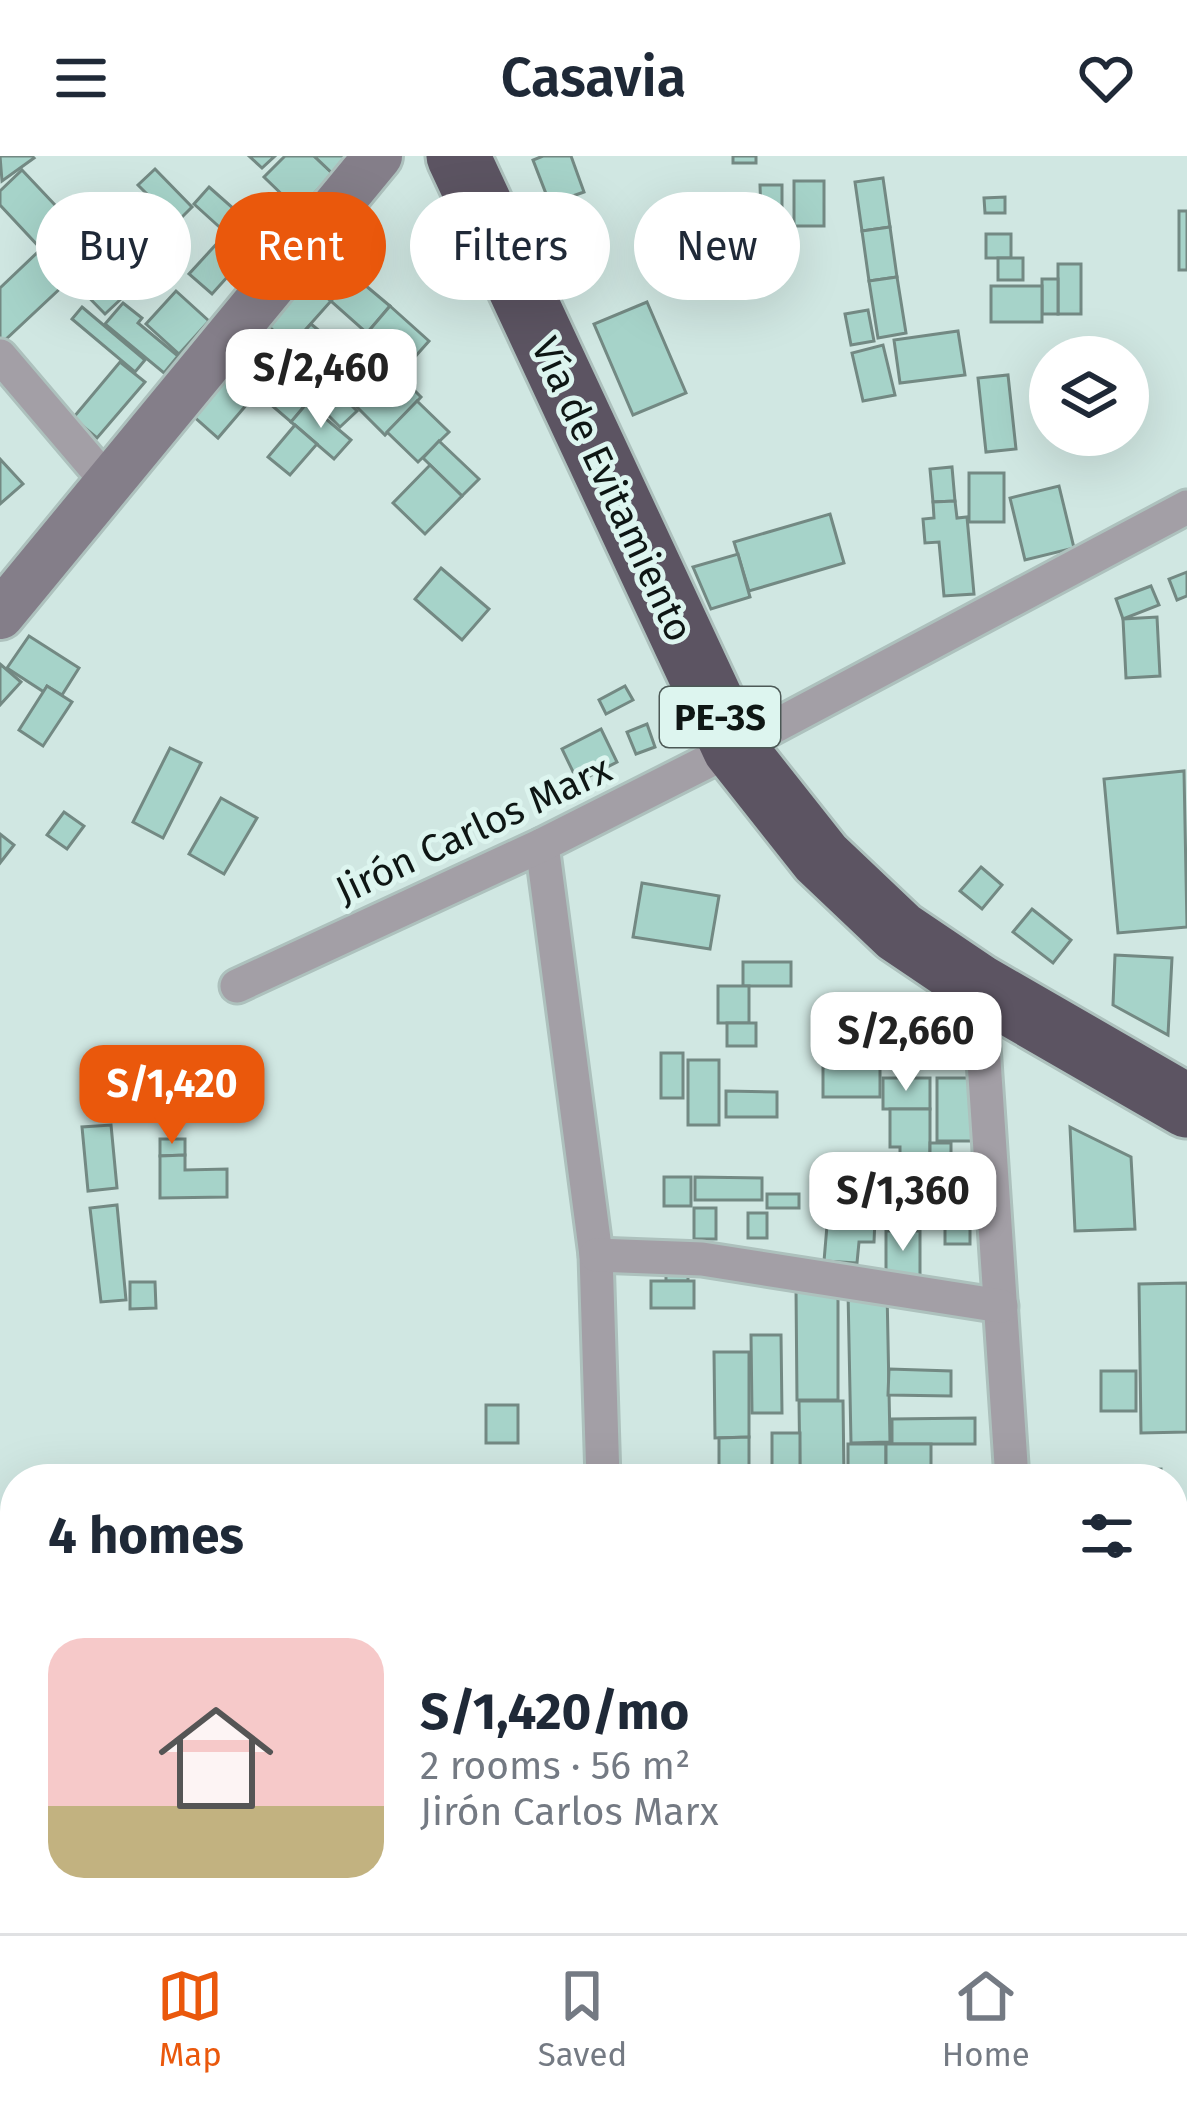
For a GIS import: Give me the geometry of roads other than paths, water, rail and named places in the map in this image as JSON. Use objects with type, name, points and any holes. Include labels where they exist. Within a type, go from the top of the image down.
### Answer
[{"type":"highway","name":"Vía de Evitamiento","points":[[458,156],[734,748],[821,858],[899,932],[979,986],[1187,1106]]},
{"type":"street","points":[[0,615],[378,156]]},
{"type":"street","points":[[0,356],[109,484]]},
{"type":"street","name":"Jirón Carlos Marx","points":[[238,986],[542,845],[1187,507]]},
{"type":"street","points":[[542,845],[596,1255],[603,1464]]},
{"type":"street","points":[[979,986],[1011,1464]]},
{"type":"street","points":[[596,1255],[702,1259],[1000,1306]]}]
